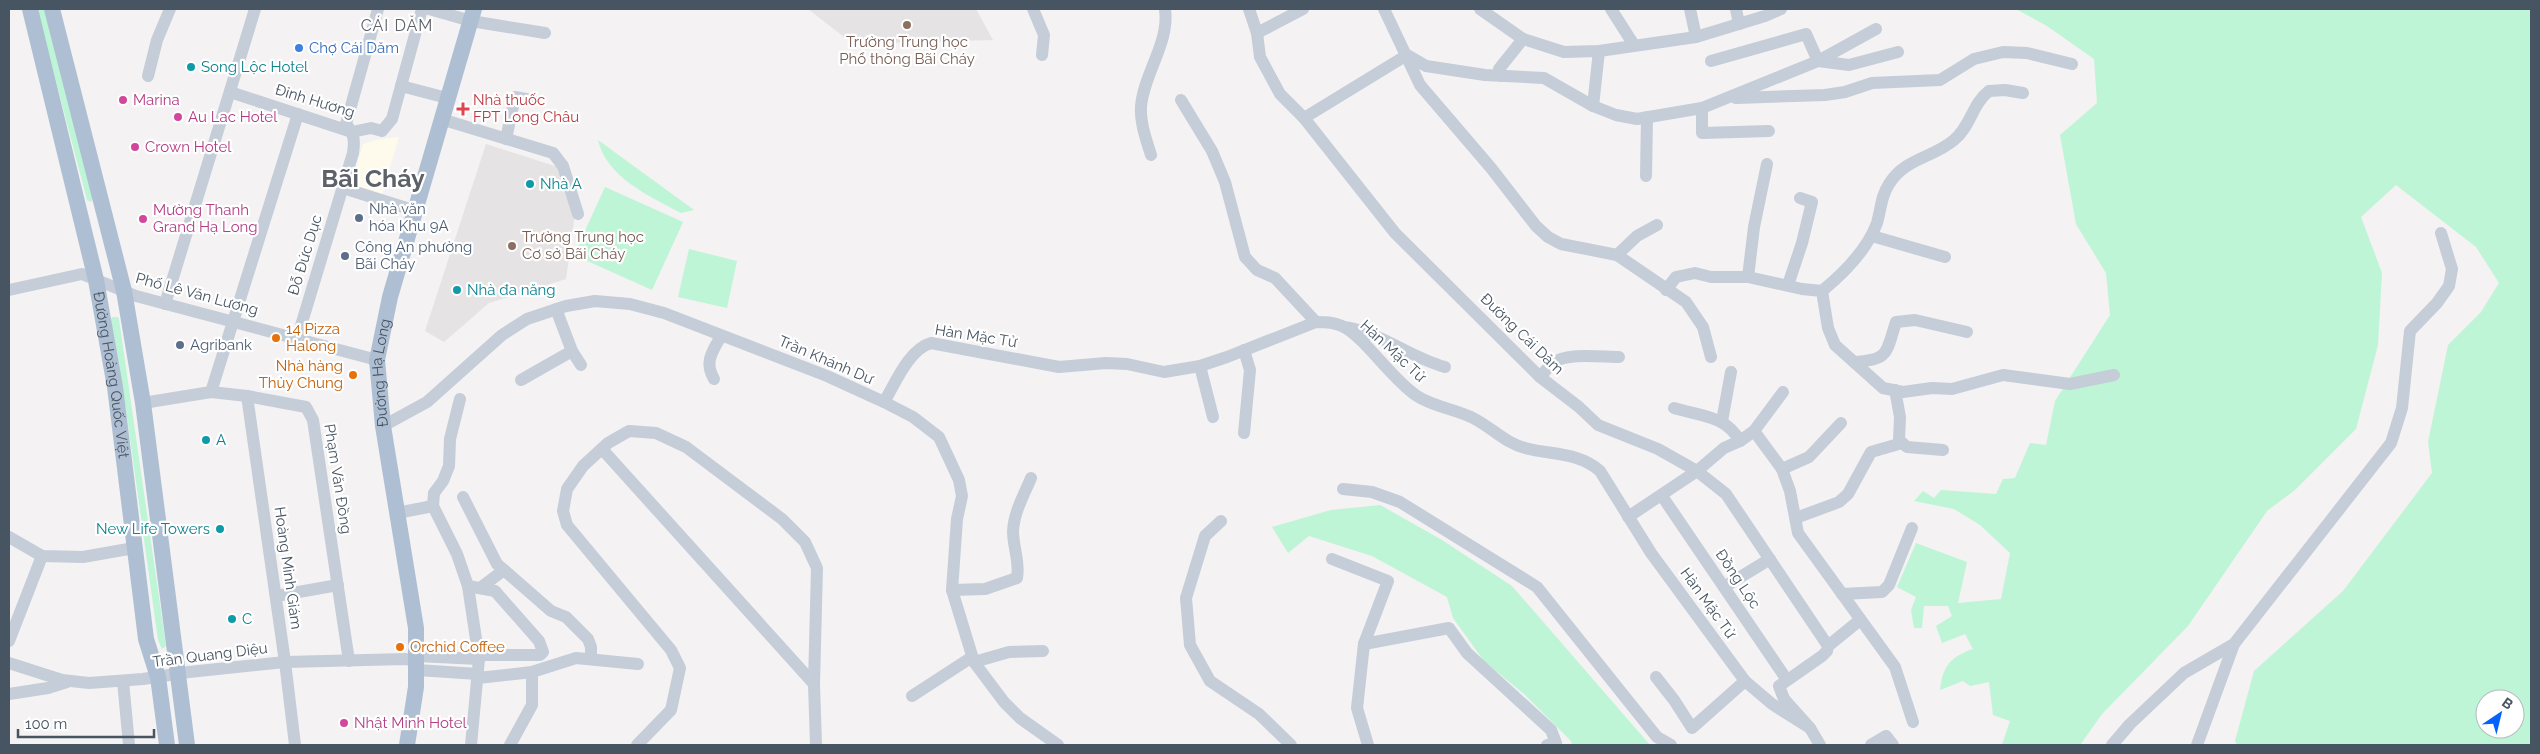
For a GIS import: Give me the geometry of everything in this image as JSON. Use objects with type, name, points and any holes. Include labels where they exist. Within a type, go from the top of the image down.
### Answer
[{"type":"main road","name":"Đường Hoàng Quốc Việt","points":[[30,9],[96,280],[115,387],[146,639],[158,677],[167,745]]},
{"type":"main road","name":"Đường Hoàng Quốc Việt","points":[[52,9],[124,291],[143,403],[187,745]]},
{"type":"main road","name":"Đường Hạ Long","points":[[407,745],[417,662],[416,628],[382,426],[377,360],[390,297],[447,98],[473,15]]},
{"type":"street","points":[[148,76],[157,40],[170,9]]},
{"type":"street","points":[[165,304],[255,9]]},
{"type":"street","name":"Đỗ Đức Dục","points":[[297,339],[353,153],[355,140],[346,124],[378,9]]},
{"type":"street","name":"Đỉnh Hương","points":[[230,92],[352,132],[371,128],[382,131],[392,119],[422,9]]},
{"type":"street","points":[[429,9],[473,15],[545,33]]},
{"type":"street","points":[[1033,9],[1044,34],[1042,55]]},
{"type":"street","points":[[1152,155],[1144,132],[1141,108],[1165,25],[1165,9]]},
{"type":"street","name":"Đường Cái Dăm","points":[[1249,9],[1257,33],[1260,57],[1280,94],[1304,118],[1395,233],[1540,377],[1579,407],[1598,425],[1658,449],[1697,470],[1726,494],[1828,646]]},
{"type":"street","points":[[1257,33],[1303,9]]},
{"type":"street","points":[[1384,9],[1408,55],[1420,84],[1431,100],[1480,155],[1513,198],[1548,237],[1573,248],[1596,250],[1617,256],[1686,302],[1703,328],[1710,357]]},
{"type":"street","points":[[1480,9],[1523,39],[1564,52],[1599,51],[1696,37],[1781,9]]},
{"type":"street","points":[[1611,9],[1634,45]]},
{"type":"street","points":[[1690,9],[1696,37]]},
{"type":"street","points":[[1736,9],[1739,24]]},
{"type":"street","points":[[1408,55],[1426,66],[1501,76],[1544,78],[1593,106],[1616,115],[1637,119],[1702,108],[1818,61],[1876,29]]},
{"type":"street","points":[[1711,60],[1806,34],[1818,61]]},
{"type":"street","points":[[1501,76],[1500,69],[1523,39]]},
{"type":"street","points":[[1593,106],[1599,51]]},
{"type":"street","points":[[1818,61],[1849,65],[1898,52]]},
{"type":"street","points":[[1726,98],[1825,95],[1845,92],[1872,84],[1940,80],[1974,59],[2004,52],[2028,53],[2072,64]]},
{"type":"street","points":[[1304,118],[1408,55]]},
{"type":"street","points":[[401,86],[447,98]]},
{"type":"street","points":[[1822,291],[1853,261],[1872,236],[1881,200],[1900,170],[1913,160],[1942,149],[1956,139],[1966,128],[1976,104],[1989,91],[2005,90],[2023,93]]},
{"type":"street","points":[[506,139],[515,97],[532,100]]},
{"type":"street","points":[[1182,100],[1212,151],[1225,182],[1245,257],[1257,270],[1275,278],[1316,322]]},
{"type":"street","points":[[1702,108],[1702,133],[1769,131]]},
{"type":"street","points":[[212,392],[298,114]]},
{"type":"street","points":[[1646,176],[1647,117]]},
{"type":"street","points":[[442,119],[553,153],[563,166],[578,214]]},
{"type":"street","points":[[1748,277],[1754,228],[1767,164]]},
{"type":"street","points":[[343,188],[416,211]]},
{"type":"street","points":[[1788,285],[1802,243],[1812,202],[1800,198]]},
{"type":"street","points":[[1617,256],[1637,236],[1657,225]]},
{"type":"street","points":[[2197,745],[2234,644],[2391,443],[2402,408],[2410,331],[2437,303],[2449,286],[2452,269],[2441,233]]},
{"type":"street","points":[[1872,236],[1945,257]]},
{"type":"street","points":[[1666,290],[1676,277],[1695,273],[1711,277],[1748,277],[1822,291]]},
{"type":"street","name":"Phố Lê Văn Lương","points":[[9,290],[82,274],[124,291],[165,304],[377,360]]},
{"type":"street","points":[[1822,291],[1828,328],[1835,345],[1883,388],[1903,392],[1932,388],[1952,389],[2003,375],[2070,384],[2114,376]]},
{"type":"street","name":"Trần Khánh Dư","points":[[382,426],[426,402],[502,335],[527,319],[556,309],[595,301],[630,304],[664,314],[826,376],[884,402],[913,417],[939,437],[959,480],[962,496],[957,519],[952,590],[973,659],[1004,702],[1020,718],[1058,745]]},
{"type":"street","points":[[556,309],[580,365]]},
{"type":"street","points":[[1855,362],[1875,361],[1885,353],[1896,322],[1916,320],[1967,332]]},
{"type":"street","name":"Hàn Mặc Tử","points":[[884,402],[910,360],[924,345],[931,343],[1059,366],[1106,363],[1127,364],[1164,372],[1200,366],[1316,322],[1332,322],[1344,327],[1400,383],[1417,396],[1434,405],[1456,410],[1474,418],[1507,441],[1525,448],[1571,455],[1591,463],[1600,471],[1651,553],[1745,681],[1772,704],[1810,728]]},
{"type":"street","points":[[1344,327],[1374,334],[1417,357],[1445,367]]},
{"type":"street","points":[[714,379],[709,370],[708,360],[721,336]]},
{"type":"street","points":[[520,380],[572,350]]},
{"type":"street","points":[[1244,350],[1250,370],[1244,432]]},
{"type":"street","points":[[1540,377],[1554,362],[1561,359],[1575,356],[1619,357]]},
{"type":"street","points":[[1200,366],[1213,417]]},
{"type":"street","points":[[1722,421],[1731,372]]},
{"type":"street","points":[[1895,390],[1900,417],[1899,440],[1907,447],[1943,450]]},
{"type":"street","name":"Phạm Văn Đồng","points":[[143,403],[212,392],[247,396],[306,407],[313,420],[349,661]]},
{"type":"street","points":[[1628,518],[1662,496],[1724,448],[1740,441],[1754,431],[1783,392]]},
{"type":"street","name":"Hoàng Minh Giám","points":[[247,396],[295,745]]},
{"type":"street","points":[[460,399],[450,439],[449,466],[444,481],[434,493],[433,506],[474,587],[479,657],[471,745]]},
{"type":"street","points":[[1674,408],[1722,421],[1734,431],[1740,441]]},
{"type":"street","points":[[1782,469],[1809,457],[1842,423]]},
{"type":"street","points":[[636,745],[671,710],[680,668],[671,650],[567,525],[563,511],[566,489],[583,466],[602,449],[629,431],[656,433],[686,447],[782,519],[805,542],[816,568],[815,742]]},
{"type":"street","points":[[1754,431],[1782,469],[1790,491],[1798,533],[1896,667],[1913,722]]},
{"type":"street","points":[[1796,518],[1839,502],[1848,494],[1871,452],[1902,443]]},
{"type":"street","points":[[602,449],[814,684]]},
{"type":"street","points":[[952,590],[986,589],[1017,578],[1019,569],[1015,550],[1015,516],[1031,478]]},
{"type":"street","points":[[1343,489],[1372,492],[1400,502],[1537,587],[1657,737],[1671,745]]},
{"type":"street","name":"Đồng Lộc","points":[[1662,496],[1787,680]]},
{"type":"street","points":[[463,497],[497,564],[551,611],[566,617],[588,639],[592,658]]},
{"type":"street","points":[[396,513],[433,506]]},
{"type":"street","points":[[1220,521],[1206,536],[1186,598],[1190,645],[1210,681],[1259,714],[1291,745]]},
{"type":"street","points":[[1842,594],[1882,592],[1889,585],[1912,528]]},
{"type":"street","points":[[9,537],[42,556],[83,557],[134,548]]},
{"type":"street","points":[[9,641],[42,556]]},
{"type":"street","points":[[1332,559],[1388,581],[1364,644],[1356,708],[1368,745]]},
{"type":"street","points":[[1724,587],[1770,559]]},
{"type":"street","points":[[474,587],[504,570]]},
{"type":"street","points":[[276,596],[338,585]]},
{"type":"street","points":[[474,587],[489,588],[499,596],[539,641],[542,652]]},
{"type":"street","points":[[1820,745],[1810,728],[1795,714],[1780,691],[1780,686],[1822,656],[1828,651],[1828,646],[1860,620]]},
{"type":"street","points":[[1364,644],[1449,628],[1467,653],[1551,730],[1556,743],[1547,745]]},
{"type":"street","points":[[2112,745],[2130,724],[2184,672],[2234,644]]},
{"type":"street","points":[[417,662],[540,655],[549,649],[560,662]]},
{"type":"street","points":[[912,696],[973,659],[1009,652],[1044,651]]},
{"type":"street","points":[[510,745],[532,705],[528,672],[522,656]]},
{"type":"street","name":"Trần Quang Diệu","points":[[9,663],[70,681],[123,681],[285,662],[406,658],[417,662]]},
{"type":"street","points":[[417,662],[478,676],[528,672],[576,658],[592,658],[638,664]]},
{"type":"street","points":[[1656,678],[1674,700],[1692,728],[1745,681]]},
{"type":"street","points":[[9,694],[48,688],[70,681]]},
{"type":"street","points":[[123,681],[129,745]]},
{"type":"street","points":[[1871,745],[1886,736],[1893,745]]},
{"type":"shaded area","name":"Trường Trung học Phổ thông Bãi Cháy","points":[[808,9],[976,9],[993,40],[853,44]]},
{"type":"shaded area","points":[[399,137],[382,195],[350,186],[363,144],[380,139]]},
{"type":"shaded area","name":"Trường Trung học Cơ sở Bãi Cháy","points":[[486,144],[561,168],[575,214],[566,279],[489,303],[444,342],[425,331]]},
{"type":"green space","points":[[37,9],[44,9],[93,199],[91,202],[87,200]]},
{"type":"green space","points":[[2016,9],[2531,9],[2531,745],[2237,745],[2235,741],[2254,671],[2343,591],[2432,473],[2428,442],[2448,345],[2481,312],[2499,283],[2476,247],[2396,185],[2361,217],[2382,273],[2378,345],[2356,429],[2295,490],[2267,511],[2188,626],[2102,714],[2080,745],[2002,745],[2010,721],[1993,715],[1989,682],[1970,686],[1963,681],[1940,690],[1943,675],[1953,659],[1973,649],[1965,634],[1942,643],[1936,626],[1952,616],[1948,606],[1924,606],[1922,628],[1914,628],[1911,610],[1916,597],[1897,587],[1916,543],[1967,562],[1958,603],[2001,599],[2010,553],[1980,525],[1954,509],[1914,501],[1923,491],[1934,498],[1941,490],[1996,494],[2003,479],[2015,478],[2030,443],[2046,445],[2055,401],[2110,315],[2106,273],[2076,224],[2060,135],[2097,103],[2094,59],[2047,26]]},
{"type":"green space","points":[[598,140],[694,210],[681,213],[631,184],[610,165]]},
{"type":"green space","points":[[605,187],[683,222],[652,290],[574,255]]},
{"type":"green space","points":[[689,249],[737,261],[727,308],[678,297]]},
{"type":"green space","points":[[112,317],[118,317],[119,319],[166,646],[162,649],[158,640]]},
{"type":"green space","points":[[1380,505],[1442,540],[1512,586],[1650,745],[1572,745],[1571,741],[1524,694],[1484,661],[1453,618],[1447,597],[1372,556],[1309,536],[1288,553],[1272,527],[1331,510]]},
{"type":"place","name":"Trường Trung học Phổ thông Bãi Cháy","points":[[907,25]]},
{"type":"place","name":"Chợ Cái Dăm","points":[[299,48]]},
{"type":"place","name":"Song Lộc Hotel","points":[[191,67]]},
{"type":"place","name":"Marina","points":[[123,100]]},
{"type":"place","name":"Nhà thuốc FPT Long Châu","points":[[463,109]]},
{"type":"place","name":"Au Lac Hotel","points":[[178,117]]},
{"type":"place","name":"Crown Hotel","points":[[135,147]]},
{"type":"place","name":"Nhà A","points":[[530,184]]},
{"type":"place","name":"Nhà văn hóa Khu 9A","points":[[359,218]]},
{"type":"place","name":"Mường Thanh Grand Hạ Long","points":[[143,219]]},
{"type":"place","name":"Trường Trung học Cơ sở Bãi Cháy","points":[[512,246]]},
{"type":"place","name":"Công An phường Bãi Cháy","points":[[345,256]]},
{"type":"place","name":"Nhà đa năng","points":[[457,290]]},
{"type":"place","name":"14 Pizza Halong","points":[[276,338]]},
{"type":"place","name":"Agribank","points":[[180,345]]},
{"type":"place","name":"Nhà hàng Thủy Chung","points":[[353,375]]},
{"type":"place","name":"A","points":[[206,440]]},
{"type":"place","name":"New Life Towers","points":[[220,529]]},
{"type":"place","name":"C","points":[[232,619]]},
{"type":"place","name":"Orchid Coffee","points":[[400,647]]},
{"type":"place","name":"Nhật Minh Hotel","points":[[344,723]]},
{"type":"district","name":"CÁI DĂM","points":[[397,25]]},
{"type":"district","name":"Bãi Cháy","points":[[373,178]]}]
